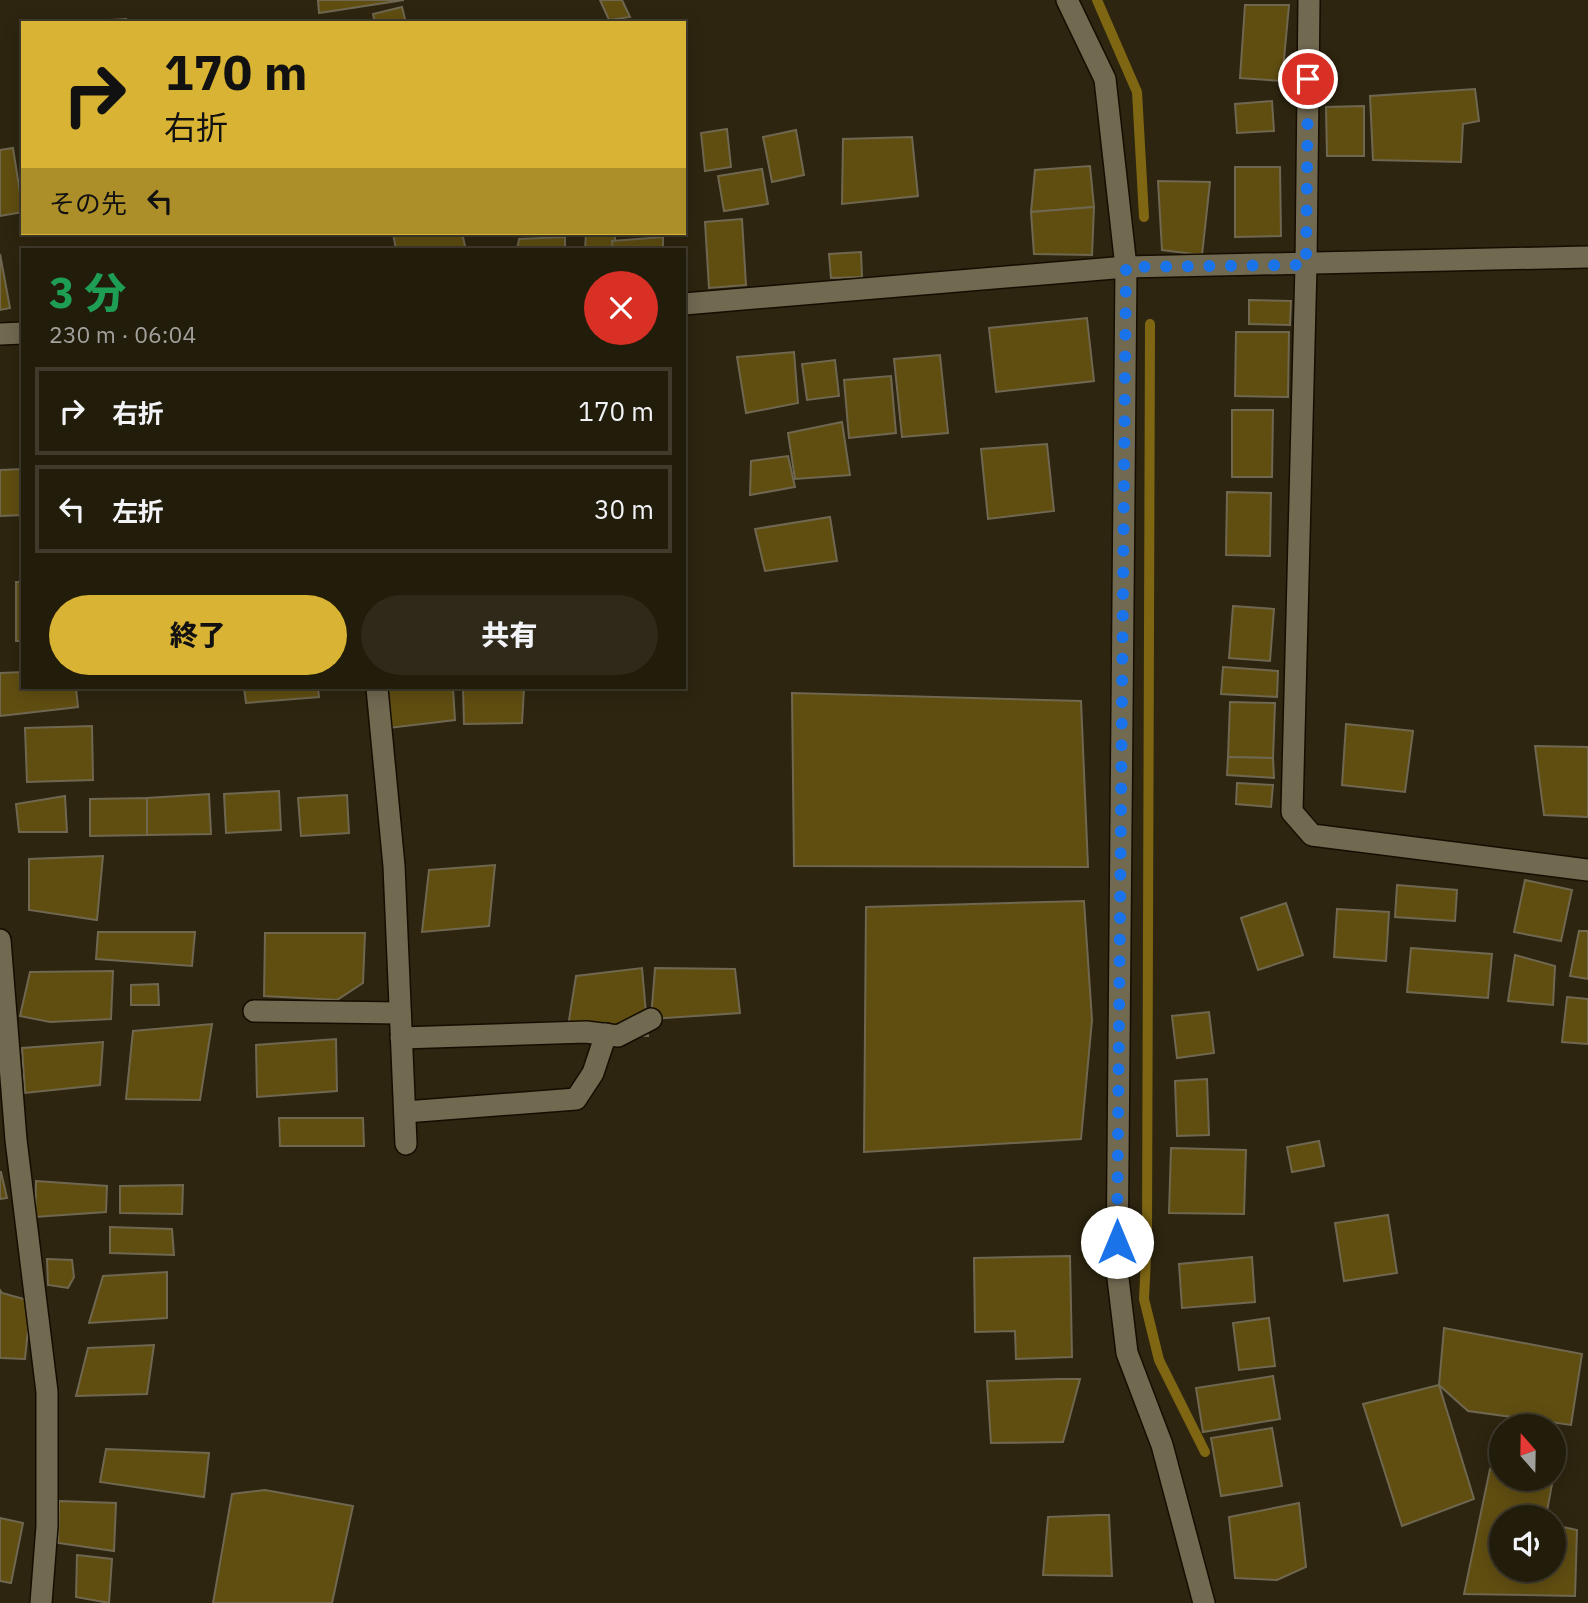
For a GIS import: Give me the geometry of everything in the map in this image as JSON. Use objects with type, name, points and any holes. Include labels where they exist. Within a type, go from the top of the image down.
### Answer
[{"type":"street","points":[[1067,0],[1105,79],[1126,267],[1117,1270],[1127,1353],[1162,1445],[1204,1603]]},
{"type":"street","points":[[1310,0],[1292,812],[1312,835],[1588,870]]},
{"type":"street","points":[[686,304],[1126,267],[1588,257]]},
{"type":"street","points":[[0,334],[21,333]]},
{"type":"street","points":[[377,689],[394,866],[406,1143]]},
{"type":"street","points":[[0,940],[16,1140],[47,1392],[47,1527],[41,1603]]},
{"type":"street","points":[[254,1011],[400,1013]]},
{"type":"street","points":[[401,1038],[586,1032],[618,1036],[651,1019]]},
{"type":"street","points":[[405,1112],[576,1099],[593,1073],[606,1034]]},
{"type":"building","points":[[318,0],[404,0],[319,13]]},
{"type":"building","points":[[600,0],[622,0],[630,17],[609,20]]},
{"type":"building","points":[[1245,5],[1289,5],[1282,81],[1240,78]]},
{"type":"building","points":[[402,7],[406,21],[375,21],[373,14]]},
{"type":"building","points":[[126,19],[126,21],[92,21]]},
{"type":"building","points":[[1475,89],[1479,121],[1463,124],[1461,162],[1373,160],[1370,96]]},
{"type":"building","points":[[1272,101],[1274,131],[1237,133],[1235,104]]},
{"type":"building","points":[[1364,106],[1364,156],[1327,156],[1326,107]]},
{"type":"building","points":[[727,129],[731,167],[705,171],[701,133]]},
{"type":"building","points":[[796,130],[804,175],[772,182],[763,137]]},
{"type":"building","points":[[912,137],[918,196],[842,204],[843,139]]},
{"type":"building","points":[[13,148],[21,212],[0,216],[0,150]]},
{"type":"building","points":[[1090,166],[1094,207],[1031,212],[1035,170]]},
{"type":"building","points":[[1235,167],[1280,167],[1281,236],[1235,237]]},
{"type":"building","points":[[762,169],[768,204],[724,211],[718,176]]},
{"type":"building","points":[[1158,181],[1210,182],[1202,255],[1162,250]]},
{"type":"building","points":[[1094,207],[1092,255],[1034,254],[1031,212]]},
{"type":"building","points":[[742,219],[746,285],[709,288],[705,222]]},
{"type":"building","points":[[393,235],[462,235],[466,248],[396,248]]},
{"type":"building","points":[[586,235],[615,235],[615,248],[585,248]]},
{"type":"building","points":[[565,237],[565,248],[517,248],[519,239]]},
{"type":"building","points":[[663,237],[663,248],[613,248],[612,241]]},
{"type":"building","points":[[861,252],[862,277],[831,278],[829,254]]},
{"type":"building","points":[[0,254],[10,308],[0,310]]},
{"type":"building","points":[[1249,300],[1291,301],[1290,325],[1249,324]]},
{"type":"building","points":[[1087,318],[1094,381],[996,392],[989,328]]},
{"type":"building","points":[[1236,332],[1289,332],[1288,397],[1235,396]]},
{"type":"building","points":[[794,352],[798,403],[746,413],[737,357]]},
{"type":"building","points":[[940,355],[948,433],[902,437],[894,359]]},
{"type":"building","points":[[835,360],[839,396],[807,400],[802,364]]},
{"type":"building","points":[[891,376],[896,433],[849,438],[844,380]]},
{"type":"building","points":[[1232,410],[1273,410],[1272,477],[1232,477]]},
{"type":"building","points":[[842,422],[850,475],[795,479],[788,433]]},
{"type":"building","points":[[1047,444],[1054,511],[988,519],[981,449]]},
{"type":"building","points":[[788,456],[795,487],[750,495],[751,461]]},
{"type":"building","points":[[21,469],[21,515],[0,516],[0,470]]},
{"type":"building","points":[[1227,492],[1271,493],[1270,556],[1226,555]]},
{"type":"building","points":[[830,517],[837,561],[765,571],[755,529]]},
{"type":"building","points":[[16,582],[21,582],[21,641],[16,641]]},
{"type":"building","points":[[1233,606],[1274,609],[1270,661],[1229,658]]},
{"type":"building","points":[[1223,667],[1278,671],[1277,697],[1221,694]]},
{"type":"building","points":[[21,672],[21,689],[76,689],[78,707],[0,716],[0,673]]},
{"type":"building","points":[[244,689],[318,689],[319,697],[246,703]]},
{"type":"building","points":[[386,689],[453,689],[455,720],[389,728]]},
{"type":"building","points":[[463,689],[524,689],[522,723],[464,724]]},
{"type":"building","points":[[792,693],[1081,701],[1088,867],[794,866]]},
{"type":"building","points":[[1230,702],[1275,703],[1273,758],[1228,757]]},
{"type":"building","points":[[1346,724],[1413,731],[1405,792],[1342,785]]},
{"type":"building","points":[[92,726],[93,780],[27,782],[25,728]]},
{"type":"building","points":[[1535,746],[1588,747],[1588,817],[1544,815]]},
{"type":"building","points":[[1228,757],[1273,758],[1274,778],[1227,775]]},
{"type":"building","points":[[1237,783],[1273,785],[1271,807],[1236,804]]},
{"type":"building","points":[[279,791],[281,830],[226,833],[224,794]]},
{"type":"building","points":[[209,794],[211,834],[147,835],[147,798]]},
{"type":"building","points":[[347,795],[349,833],[301,836],[298,798]]},
{"type":"building","points":[[65,796],[67,832],[19,832],[16,804]]},
{"type":"building","points":[[147,798],[147,835],[90,836],[90,799]]},
{"type":"building","points":[[103,856],[97,920],[29,910],[29,859]]},
{"type":"building","points":[[495,865],[489,926],[422,932],[429,870]]},
{"type":"building","points":[[1525,880],[1572,890],[1561,941],[1514,932]]},
{"type":"building","points":[[1397,885],[1457,890],[1455,921],[1395,917]]},
{"type":"building","points":[[1084,901],[1092,1020],[1081,1139],[864,1152],[866,907]]},
{"type":"building","points":[[1286,903],[1303,955],[1258,970],[1241,918]]},
{"type":"building","points":[[1337,909],[1389,912],[1386,961],[1334,957]]},
{"type":"building","points":[[1579,931],[1588,931],[1588,979],[1570,976]]},
{"type":"building","points":[[98,932],[195,932],[192,966],[96,959]]},
{"type":"building","points":[[265,933],[365,933],[363,983],[337,1000],[264,996]]},
{"type":"building","points":[[1411,948],[1492,954],[1488,998],[1407,992]]},
{"type":"building","points":[[1515,955],[1555,966],[1553,1005],[1508,1001]]},
{"type":"building","points":[[642,968],[648,1036],[567,1033],[576,976]]},
{"type":"building","points":[[655,968],[735,969],[740,1013],[651,1019]]},
{"type":"building","points":[[113,971],[111,1019],[50,1022],[20,1016],[30,972]]},
{"type":"building","points":[[158,984],[159,1005],[131,1005],[131,985]]},
{"type":"building","points":[[1567,997],[1588,999],[1588,1044],[1562,1042]]},
{"type":"building","points":[[1209,1012],[1214,1053],[1177,1058],[1172,1016]]},
{"type":"building","points":[[212,1024],[200,1100],[126,1099],[133,1031]]},
{"type":"building","points":[[336,1039],[337,1091],[257,1097],[256,1045]]},
{"type":"building","points":[[103,1042],[100,1085],[25,1093],[22,1048]]},
{"type":"building","points":[[1207,1079],[1209,1135],[1177,1136],[1175,1081]]},
{"type":"building","points":[[279,1118],[363,1118],[364,1146],[280,1146]]},
{"type":"building","points":[[1319,1141],[1324,1166],[1292,1172],[1287,1147]]},
{"type":"building","points":[[1171,1148],[1246,1150],[1244,1214],[1169,1213]]},
{"type":"building","points":[[0,1172],[7,1198],[0,1199]]},
{"type":"building","points":[[36,1181],[107,1186],[106,1212],[35,1217]]},
{"type":"building","points":[[183,1185],[182,1214],[120,1213],[120,1186]]},
{"type":"building","points":[[1388,1215],[1397,1273],[1344,1281],[1335,1223]]},
{"type":"building","points":[[110,1227],[172,1229],[174,1255],[110,1253]]},
{"type":"building","points":[[1070,1256],[1072,1357],[1016,1359],[1015,1331],[975,1332],[974,1258]]},
{"type":"building","points":[[1252,1257],[1255,1302],[1182,1308],[1179,1264]]},
{"type":"building","points":[[47,1259],[72,1260],[74,1277],[68,1288],[48,1285]]},
{"type":"building","points":[[167,1272],[167,1318],[89,1323],[103,1276]]},
{"type":"building","points":[[0,1290],[2,1293],[31,1301],[25,1359],[0,1358]]},
{"type":"building","points":[[1269,1318],[1275,1366],[1239,1370],[1233,1323]]},
{"type":"building","points":[[1444,1328],[1582,1354],[1571,1425],[1566,1424],[1566,1414],[1490,1414],[1468,1411],[1439,1385]]},
{"type":"building","points":[[154,1345],[147,1394],[76,1396],[88,1348]]},
{"type":"building","points":[[1273,1376],[1280,1419],[1203,1432],[1196,1388]]},
{"type":"building","points":[[1080,1379],[1063,1442],[991,1443],[987,1381]]},
{"type":"building","points":[[1439,1385],[1474,1499],[1402,1526],[1363,1404]]},
{"type":"building","points":[[1272,1428],[1282,1486],[1221,1496],[1211,1438]]},
{"type":"building","points":[[106,1449],[209,1453],[204,1497],[100,1482]]},
{"type":"building","points":[[1489,1474],[1489,1491],[1551,1491],[1548,1505],[1489,1505],[1489,1582],[1566,1582],[1566,1528],[1577,1530],[1575,1596],[1464,1594]]},
{"type":"building","points":[[265,1490],[353,1506],[332,1603],[213,1603],[232,1494]]},
{"type":"building","points":[[59,1501],[116,1503],[114,1551],[58,1543]]},
{"type":"building","points":[[1299,1503],[1306,1567],[1277,1580],[1235,1578],[1229,1517]]},
{"type":"building","points":[[1109,1515],[1112,1576],[1043,1575],[1048,1517]]},
{"type":"building","points":[[0,1518],[23,1523],[11,1583],[0,1581]]},
{"type":"building","points":[[77,1555],[112,1559],[109,1603],[76,1597]]},
{"type":"waterway","points":[[1097,0],[1137,92],[1144,217]]},
{"type":"waterway","points":[[1150,324],[1147,1237],[1144,1299],[1159,1360],[1205,1452]]},
{"type":"route","points":[[1117,1242],[1126,267],[1306,265],[1308,79]]}]
